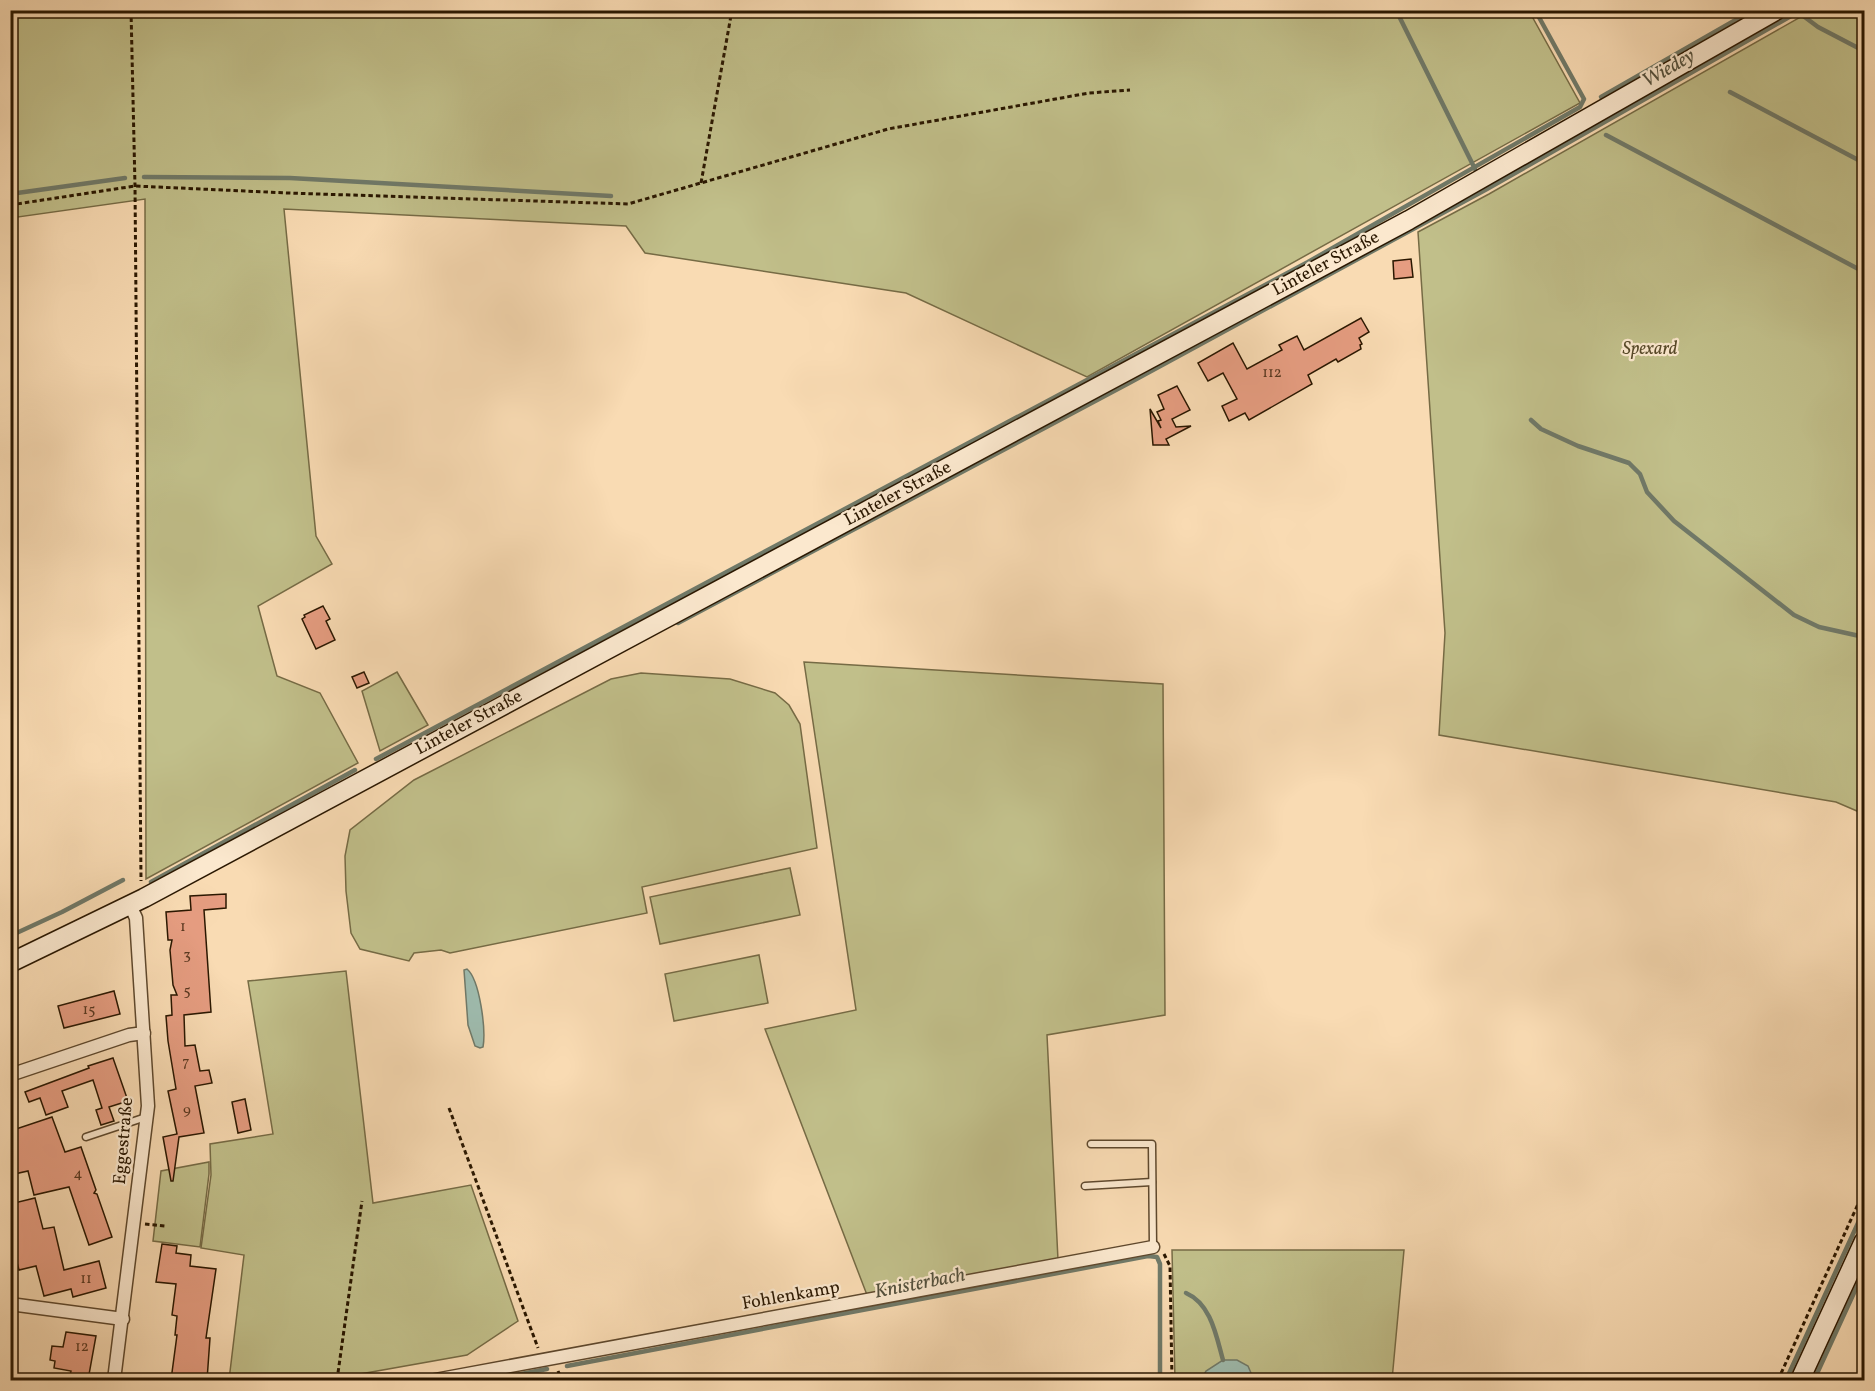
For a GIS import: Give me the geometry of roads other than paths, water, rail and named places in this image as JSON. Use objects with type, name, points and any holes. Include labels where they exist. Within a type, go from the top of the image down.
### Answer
[{"type":"street","name":"Linteler Straße","points":[[10,963],[150,895],[1409,220],[1777,10]]},
{"type":"street","name":"Eggestraße","points":[[114,1380],[147,1117],[136,918],[130,905]]},
{"type":"street","points":[[10,1075],[129,1035],[144,1033]]},
{"type":"street","points":[[1800,1380],[1864,1241]]},
{"type":"street","name":"Fohlenkamp","points":[[435,1380],[1153,1247]]},
{"type":"street","points":[[10,1292],[11,1304],[123,1319]]},
{"type":"lane","points":[[86,1137],[147,1117]]},
{"type":"lane","points":[[1091,1144],[1152,1144],[1153,1247]]},
{"type":"lane","points":[[1085,1186],[1152,1182]]},
{"type":"waterway","name":"Wiedey","points":[[1396,10],[1475,169]]},
{"type":"waterway","points":[[376,759],[1308,262],[1580,107],[1584,99],[1535,10]]},
{"type":"waterway","points":[[1601,97],[1753,10]]},
{"type":"waterway","points":[[678,623],[1487,189],[1798,12],[1818,27],[1864,51]]},
{"type":"waterway","points":[[1730,92],[1864,163]]},
{"type":"waterway","points":[[1606,135],[1864,272]]},
{"type":"waterway","points":[[144,177],[290,178],[611,196]]},
{"type":"waterway","points":[[10,194],[125,178]]},
{"type":"waterway","points":[[1531,420],[1541,429],[1578,446],[1629,463],[1640,474],[1647,492],[1674,521],[1794,615],[1819,627],[1864,637]]},
{"type":"waterway","points":[[151,882],[355,770]]},
{"type":"waterway","points":[[10,936],[123,880]]},
{"type":"waterway","points":[[1786,1380],[1864,1210]]},
{"type":"waterway","name":"Knisterbach","points":[[567,1366],[1148,1256],[1157,1257],[1160,1264],[1160,1380]]},
{"type":"waterway","points":[[1814,1380],[1864,1271]]},
{"type":"waterway","points":[[1186,1293],[1207,1312],[1223,1360]]},
{"type":"waterway","name":"Knisterbach","points":[[490,1380],[547,1369]]},
{"type":"park label","name":"Spexard","points":[[1650,349]]}]
